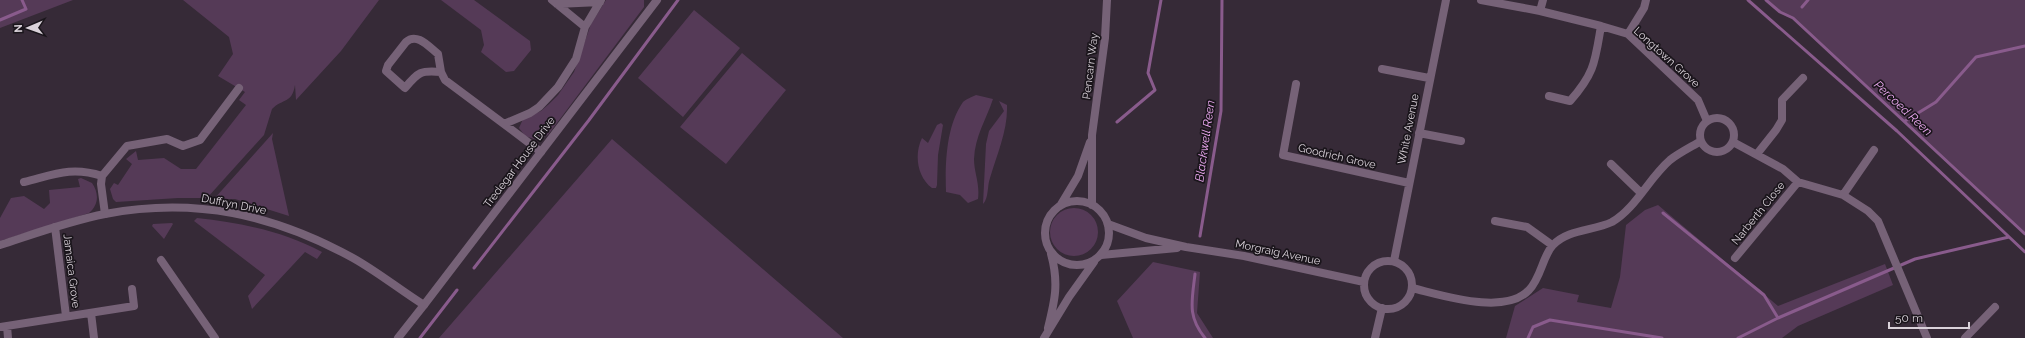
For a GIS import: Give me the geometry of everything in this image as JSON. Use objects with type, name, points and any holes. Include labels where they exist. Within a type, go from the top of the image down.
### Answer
[{"type":"street","name":"Tredegar House Drive","points":[[398,338],[657,0]]},
{"type":"street","name":"Pencarn Way","points":[[1092,205],[1092,135],[1103,53],[1107,0]]},
{"type":"street","name":"White Avenue","points":[[1394,261],[1429,78],[1446,0]]},
{"type":"street","name":"Longtown Grove","points":[[1481,0],[1540,11],[1628,34],[1698,100],[1707,121]]},
{"type":"street","points":[[1540,11],[1543,0]]},
{"type":"street","points":[[1628,34],[1644,8],[1646,0]]},
{"type":"street","points":[[504,124],[530,113],[540,106],[558,87],[576,58],[585,27],[600,1]]},
{"type":"street","points":[[554,2],[600,1]]},
{"type":"street","points":[[554,2],[585,27]]},
{"type":"street","points":[[1549,96],[1570,101],[1582,88],[1590,76],[1595,61],[1601,26]]},
{"type":"street","points":[[441,72],[425,71],[417,74],[405,88],[386,72],[388,65],[406,42],[415,38],[438,54],[441,72],[449,84],[541,152]]},
{"type":"street","points":[[1382,69],[1429,78]]},
{"type":"street","points":[[1757,154],[1782,120],[1782,100],[1802,78]]},
{"type":"street","name":"Goodrich Grove","points":[[1296,84],[1283,155],[1409,183]]},
{"type":"street","points":[[105,214],[100,184],[102,176],[127,146],[167,139],[183,146],[200,140],[239,88]]},
{"type":"street","points":[[1716,118],[1726,120],[1734,131],[1733,142],[1727,149],[1717,152],[1705,147],[1701,141],[1700,132],[1707,121],[1716,118]]},
{"type":"street","points":[[1419,133],[1461,141]]},
{"type":"street","name":"Pencarn Way","points":[[1060,206],[1078,176],[1092,135]]},
{"type":"street","points":[[1412,288],[1473,302],[1503,302],[1517,298],[1529,291],[1537,279],[1552,245],[1565,237],[1612,221],[1626,210],[1670,160],[1701,141]]},
{"type":"street","points":[[1733,142],[1757,154],[1783,170],[1798,182],[1843,195],[1868,211],[1878,221],[1894,255],[1927,338]]},
{"type":"street","points":[[1843,195],[1874,150]]},
{"type":"street","points":[[1610,164],[1641,193]]},
{"type":"street","points":[[24,182],[70,171],[85,171],[102,176]]},
{"type":"street","name":"Narberth Close","points":[[1735,258],[1798,182]]},
{"type":"street","points":[[1076,201],[1092,205],[1104,216],[1108,224],[1109,235],[1107,246],[1101,255],[1094,261],[1069,297],[1045,337],[1056,293],[1056,272],[1045,234],[1046,226],[1052,214],[1060,206],[1076,201]]},
{"type":"street","name":"Duffryn Drive","points":[[0,245],[55,227],[105,214],[139,209],[179,207],[207,208],[249,216],[290,228],[330,246],[354,259],[424,305]]},
{"type":"street","points":[[1495,221],[1527,227],[1552,245]]},
{"type":"street","name":"Morgraig Avenue","points":[[1108,224],[1146,238],[1186,247],[1244,256],[1364,282]]},
{"type":"street","name":"Jamaica Grove","points":[[55,227],[66,316],[134,306],[132,289]]},
{"type":"street","name":"Morgraig Avenue","points":[[1101,255],[1136,250],[1186,247]]},
{"type":"street","points":[[1050,251],[1056,258],[1065,264],[1075,266],[1085,265],[1094,261]]},
{"type":"street","points":[[161,260],[215,338]]},
{"type":"street","points":[[1394,261],[1403,266],[1410,273],[1412,288],[1407,301],[1400,306],[1395,309],[1382,308],[1369,301],[1365,293],[1364,282],[1368,271],[1379,262],[1394,261]]},
{"type":"street","points":[[1965,338],[1995,307]]},
{"type":"street","points":[[1375,338],[1382,308]]},
{"type":"street","name":"Jamaica Grove","points":[[91,313],[94,338]]},
{"type":"street","points":[[8,338],[3,326],[66,316]]},
{"type":"shaded area","points":[[0,0],[73,0],[0,28]]},
{"type":"shaded area","points":[[183,0],[379,0],[341,51],[296,100],[295,85],[292,95],[272,109],[264,135],[207,198],[178,198],[116,202],[113,199],[110,189],[114,183],[118,185],[132,164],[126,159],[136,151],[138,160],[164,158],[181,169],[196,169],[246,105],[239,100],[245,92],[218,76],[233,54],[229,37]]},
{"type":"shaded area","points":[[441,0],[474,0],[530,41],[531,50],[514,71],[506,72],[481,52],[484,45],[481,30]]},
{"type":"shaded area","points":[[606,0],[644,0],[644,7],[548,135],[537,140],[525,136],[519,128],[523,119],[541,111],[558,95],[574,72],[591,24]]},
{"type":"shaded area","points":[[1766,0],[2025,0],[2025,234],[1793,18],[1780,12]]},
{"type":"shaded area","points":[[694,10],[740,48],[683,117],[638,78]]},
{"type":"shaded area","points":[[742,53],[786,90],[726,164],[680,127]]},
{"type":"shaded area","points":[[976,95],[993,99],[976,143],[974,164],[978,188],[978,199],[968,203],[960,195],[946,192],[946,158],[950,134],[957,112],[963,102]]},
{"type":"shaded area","points":[[999,101],[1007,105],[1006,124],[1002,142],[989,181],[986,199],[983,204],[986,144],[989,131],[1004,111]]},
{"type":"shaded area","points":[[941,123],[943,125],[938,155],[937,185],[936,188],[932,188],[920,172],[918,165],[918,151],[922,138],[928,143],[937,125]]},
{"type":"shaded area","points":[[273,133],[272,139],[289,216],[235,199],[214,199]]},
{"type":"shaded area","points":[[612,139],[843,338],[439,338]]},
{"type":"shaded area","points":[[81,178],[92,183],[97,195],[95,206],[89,213],[0,241],[0,218],[11,198],[24,196],[44,209],[50,203],[49,190],[80,187],[78,179]]},
{"type":"shaded area","points":[[1658,205],[1778,306],[1885,264],[1893,285],[1798,326],[1782,338],[1506,338],[1515,306],[1543,288],[1579,295],[1577,302],[1611,308],[1620,277],[1626,225],[1645,210]]},
{"type":"shaded area","points":[[1069,208],[1079,208],[1091,215],[1098,227],[1098,237],[1091,249],[1079,256],[1069,256],[1061,252],[1054,245],[1050,237],[1050,227],[1054,219],[1061,212]]},
{"type":"shaded area","points":[[197,218],[246,225],[277,233],[322,252],[317,259],[305,252],[252,309],[248,296],[265,275],[194,221]]},
{"type":"shaded area","points":[[153,224],[173,224],[164,239],[152,226]]},
{"type":"shaded area","points":[[1153,262],[1200,272],[1197,313],[1213,338],[1133,338],[1117,301]]},
{"type":"waterway","points":[[0,20],[26,9],[22,0]]},
{"type":"waterway","points":[[474,268],[589,120],[678,0]]},
{"type":"waterway","points":[[1117,122],[1155,90],[1148,73],[1161,0]]},
{"type":"waterway","name":"Blackwell Reen","points":[[1200,236],[1221,111],[1222,0]]},
{"type":"waterway","points":[[1748,0],[1897,131],[2025,252]]},
{"type":"waterway","name":"Percoed Reen","points":[[1766,0],[1780,12],[1793,18],[2025,234]]},
{"type":"waterway","points":[[1802,7],[1808,0]]},
{"type":"waterway","points":[[1905,121],[1936,102],[1976,57],[2025,46]]},
{"type":"waterway","points":[[1663,213],[1764,295],[1778,318]]},
{"type":"waterway","points":[[1738,338],[1778,318],[1915,259],[2009,237]]},
{"type":"waterway","name":"Blackwell Reen","points":[[1195,274],[1192,300],[1193,315],[1195,323],[1205,338]]},
{"type":"waterway","points":[[420,338],[457,290]]},
{"type":"waterway","points":[[1528,338],[1533,327],[1550,320],[1662,338]]}]
